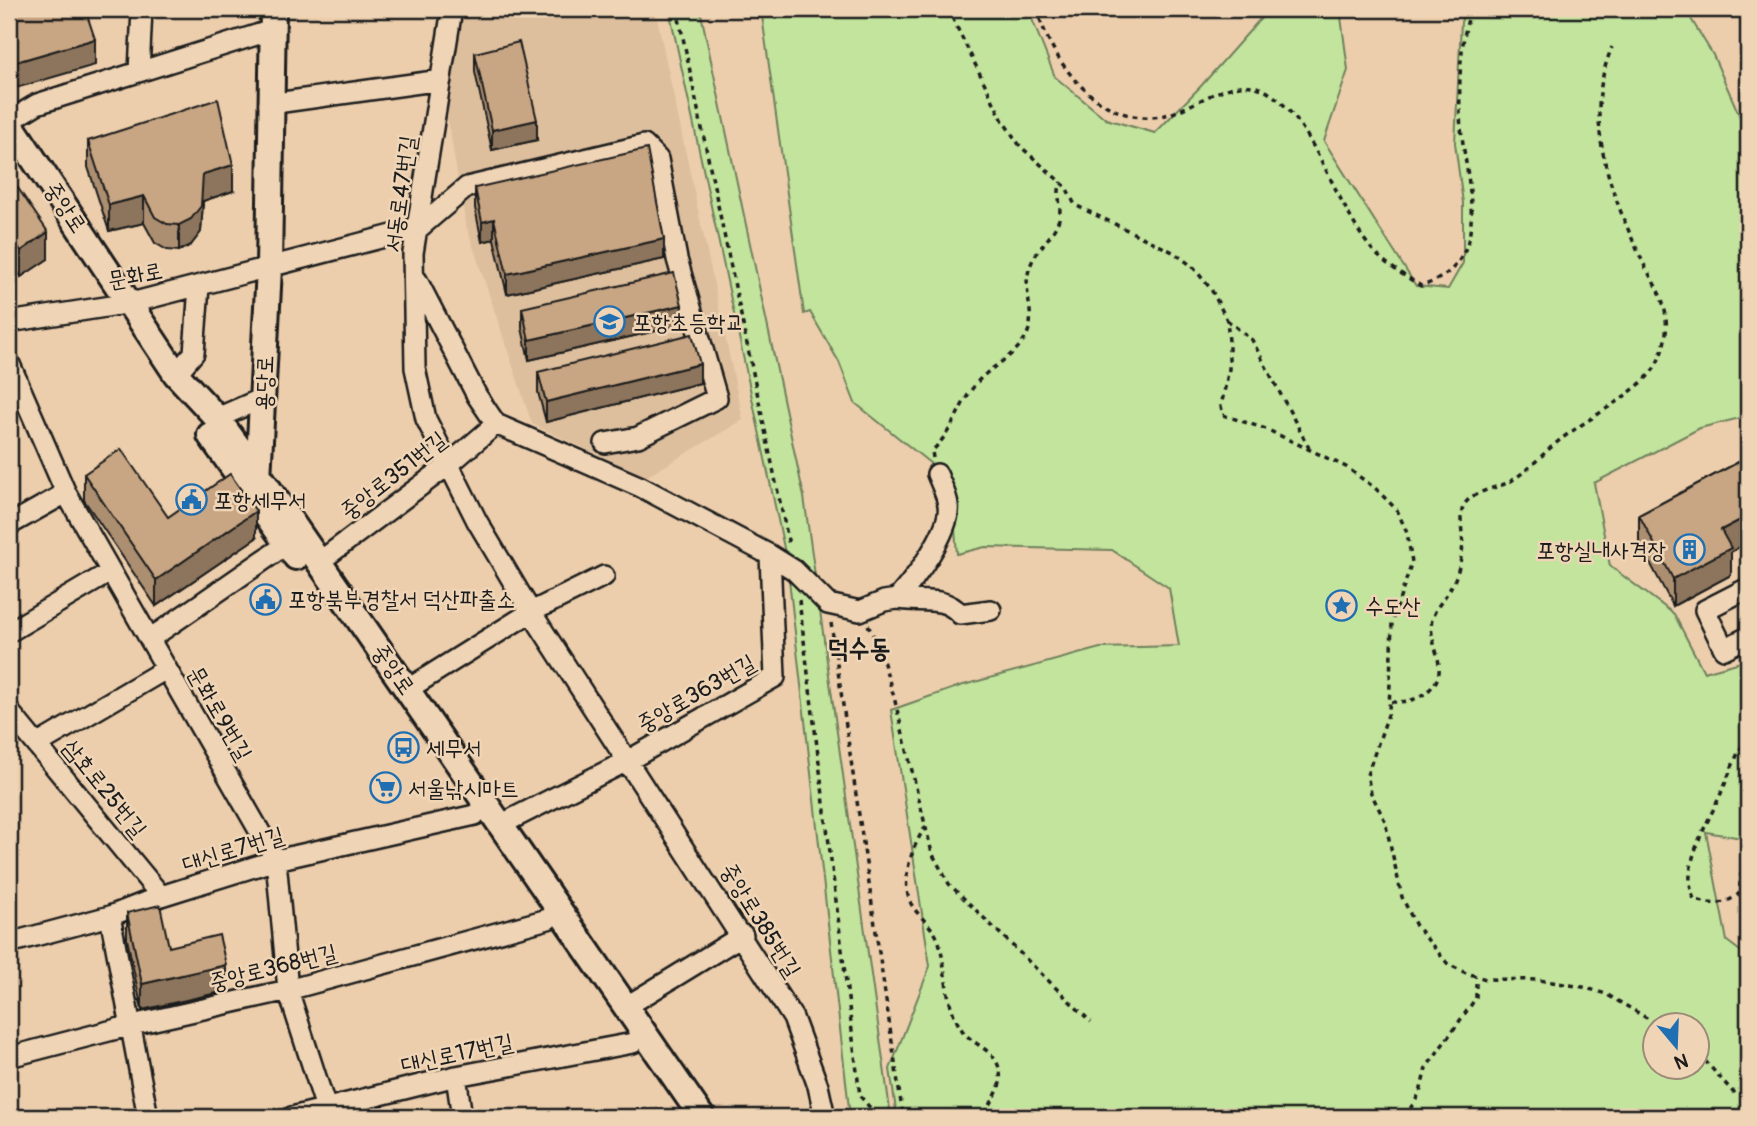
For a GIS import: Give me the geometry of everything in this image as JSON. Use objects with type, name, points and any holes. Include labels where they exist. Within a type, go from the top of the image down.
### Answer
[{"type":"main road","name":"용당로","points":[[255,486],[264,398],[269,268],[272,20]]},
{"type":"main road","name":"중앙로","points":[[9,121],[125,303],[255,486],[319,562],[702,1117]]},
{"type":"main road","name":"중앙로","points":[[9,153],[125,303],[176,374],[217,418],[287,544],[683,1117]]},
{"type":"street","points":[[139,72],[142,9]]},
{"type":"street","name":"서동로47번길","points":[[452,9],[413,253],[415,369],[426,419],[447,466],[531,612]]},
{"type":"street","points":[[9,121],[37,104],[139,72],[272,20]]},
{"type":"street","points":[[269,104],[441,80]]},
{"type":"street","points":[[269,268],[419,228],[467,187],[644,145],[658,159],[677,259],[717,398],[638,437],[605,443]]},
{"type":"street","name":"문화로","points":[[9,322],[125,303],[269,268]]},
{"type":"street","points":[[415,276],[477,396],[496,425],[641,487],[770,555],[794,570],[828,604],[860,611],[884,601],[897,599],[934,600],[951,605],[960,614],[991,610]]},
{"type":"street","points":[[176,374],[194,353],[199,286]]},
{"type":"street","name":"문화로9번길","points":[[9,362],[66,493],[276,860],[288,990],[326,1108]]},
{"type":"street","points":[[217,418],[264,398]]},
{"type":"street","name":"중앙로351번길","points":[[319,562],[447,466],[496,425]]},
{"type":"street","points":[[897,599],[916,578],[944,524],[949,507],[937,474]]},
{"type":"street","points":[[9,525],[66,493]]},
{"type":"street","points":[[151,638],[287,544]]},
{"type":"street","name":"중앙로363번길","points":[[500,825],[629,760],[775,677],[770,555]]},
{"type":"street","points":[[9,632],[110,572]]},
{"type":"street","points":[[408,689],[531,612],[604,576]]},
{"type":"street","points":[[1748,588],[1705,610],[1724,649],[1748,638]]},
{"type":"street","name":"중앙로385번길","points":[[531,612],[743,935],[793,1018],[818,1086],[825,1117]]},
{"type":"street","points":[[38,744],[166,668]]},
{"type":"street","name":"삼호로25번길","points":[[9,711],[161,896]]},
{"type":"street","name":"대신로7번길","points":[[9,943],[110,916],[161,896],[276,860],[475,816]]},
{"type":"street","points":[[110,916],[148,1117]]},
{"type":"street","name":"중앙로368번길","points":[[9,1057],[132,1024],[288,990],[548,919]]},
{"type":"street","points":[[627,1006],[743,935]]},
{"type":"street","name":"대신로17번길","points":[[299,1116],[456,1076],[633,1043]]},
{"type":"street","points":[[456,1076],[462,1117]]},
{"type":"path","points":[[948,9],[1003,121],[1020,146],[1061,182],[1075,205],[1085,212],[1148,239],[1183,259],[1211,289],[1227,320],[1230,360],[1221,406],[1223,415],[1253,424],[1346,467],[1375,488],[1397,510],[1407,533],[1412,562],[1392,622],[1389,643],[1391,702],[1367,775],[1371,793],[1385,821],[1402,897],[1416,926],[1448,964],[1476,977],[1548,981],[1583,987],[1606,994],[1642,1015]]},
{"type":"path","points":[[1037,9],[1050,48],[1071,78],[1102,103],[1129,113],[1167,115],[1244,84],[1264,90],[1294,116],[1350,218],[1370,247],[1389,267],[1421,286],[1438,281],[1464,257],[1474,202],[1464,151],[1460,94],[1462,36],[1471,9]]},
{"type":"path","points":[[1391,702],[1406,702],[1423,695],[1439,676],[1440,666],[1431,630],[1433,618],[1452,586],[1459,566],[1463,548],[1464,504],[1472,497],[1512,480],[1559,440],[1639,384],[1653,370],[1662,349],[1665,309],[1622,211],[1598,128],[1599,90],[1612,47]]},
{"type":"path","points":[[937,474],[932,451],[952,430],[977,383],[1008,357],[1028,333],[1030,321],[1026,293],[1027,275],[1032,258],[1059,217],[1061,182]]},
{"type":"path","points":[[1227,320],[1252,340],[1309,448]]},
{"type":"path","points":[[828,604],[903,1117]]},
{"type":"path","points":[[860,611],[879,647],[932,853],[949,884],[979,910],[1091,1022]]},
{"type":"path","points":[[1748,737],[1738,752],[1699,843],[1689,888],[1693,899],[1706,904],[1728,902],[1739,894],[1741,874],[1748,867]]},
{"type":"path","points":[[926,826],[917,839],[909,867],[907,890],[911,904],[938,939],[947,989],[961,1028],[995,1059],[999,1068],[998,1096],[985,1117]]},
{"type":"path","points":[[1405,1117],[1420,1093],[1426,1068],[1476,998],[1476,977]]},
{"type":"path","points":[[1712,1069],[1733,1093],[1743,1089],[1748,1082]]},
{"type":"shaded area","name":"포항초등학교","points":[[463,9],[655,9],[743,420],[646,477],[532,424],[466,225],[446,109]]},
{"type":"green space","points":[[669,9],[700,9],[804,497],[891,1117],[850,1117],[787,562]]},
{"type":"green space","points":[[761,9],[1028,9],[1055,77],[1106,119],[1155,133],[1269,9],[1340,9],[1348,70],[1324,141],[1416,286],[1448,289],[1463,263],[1463,203],[1455,143],[1461,22],[1466,9],[1685,9],[1713,55],[1748,135],[1748,416],[1700,428],[1594,483],[1610,566],[1674,614],[1704,672],[1748,660],[1748,839],[1706,832],[1727,941],[1748,957],[1748,1117],[897,1117],[890,1069],[930,966],[891,710],[960,686],[1100,648],[1179,646],[1169,588],[1112,550],[985,547],[957,554],[951,480],[855,403],[839,362],[810,312],[804,314]]},
{"type":"building","points":[[9,9],[85,9],[95,39],[9,64]]},
{"type":"building","points":[[519,42],[537,120],[492,130],[475,53]]},
{"type":"building","points":[[218,99],[233,165],[203,174],[201,206],[191,219],[179,225],[167,224],[155,217],[144,196],[109,205],[88,141]]},
{"type":"building","points":[[647,149],[664,239],[507,274],[494,219],[482,222],[475,188]]},
{"type":"building","points":[[9,175],[48,232],[21,251],[9,234]]},
{"type":"building","points":[[674,273],[682,305],[529,340],[522,308]]},
{"type":"building","points":[[692,334],[700,364],[546,402],[538,372]]},
{"type":"building","points":[[121,449],[168,517],[230,474],[256,511],[156,580],[84,474]]},
{"type":"building","name":"포항실내사격장","points":[[1748,457],[1748,516],[1721,530],[1731,548],[1673,579],[1639,515]]},
{"type":"building","points":[[160,905],[169,947],[219,935],[226,965],[142,984],[127,913]]},
{"type":"place","name":"포항초등학교","points":[[610,322]]},
{"type":"place","name":"포항세무서","points":[[191,500]]},
{"type":"place","name":"포항실내사격장","points":[[1689,550]]},
{"type":"place","name":"포항북부경찰서 덕산파출소","points":[[265,599]]},
{"type":"place","name":"수도산","points":[[1342,606]]},
{"type":"place","name":"세무서","points":[[403,748]]},
{"type":"place","name":"서울낚시마트","points":[[385,788]]},
{"type":"district","name":"덕수동","points":[[859,648]]}]
